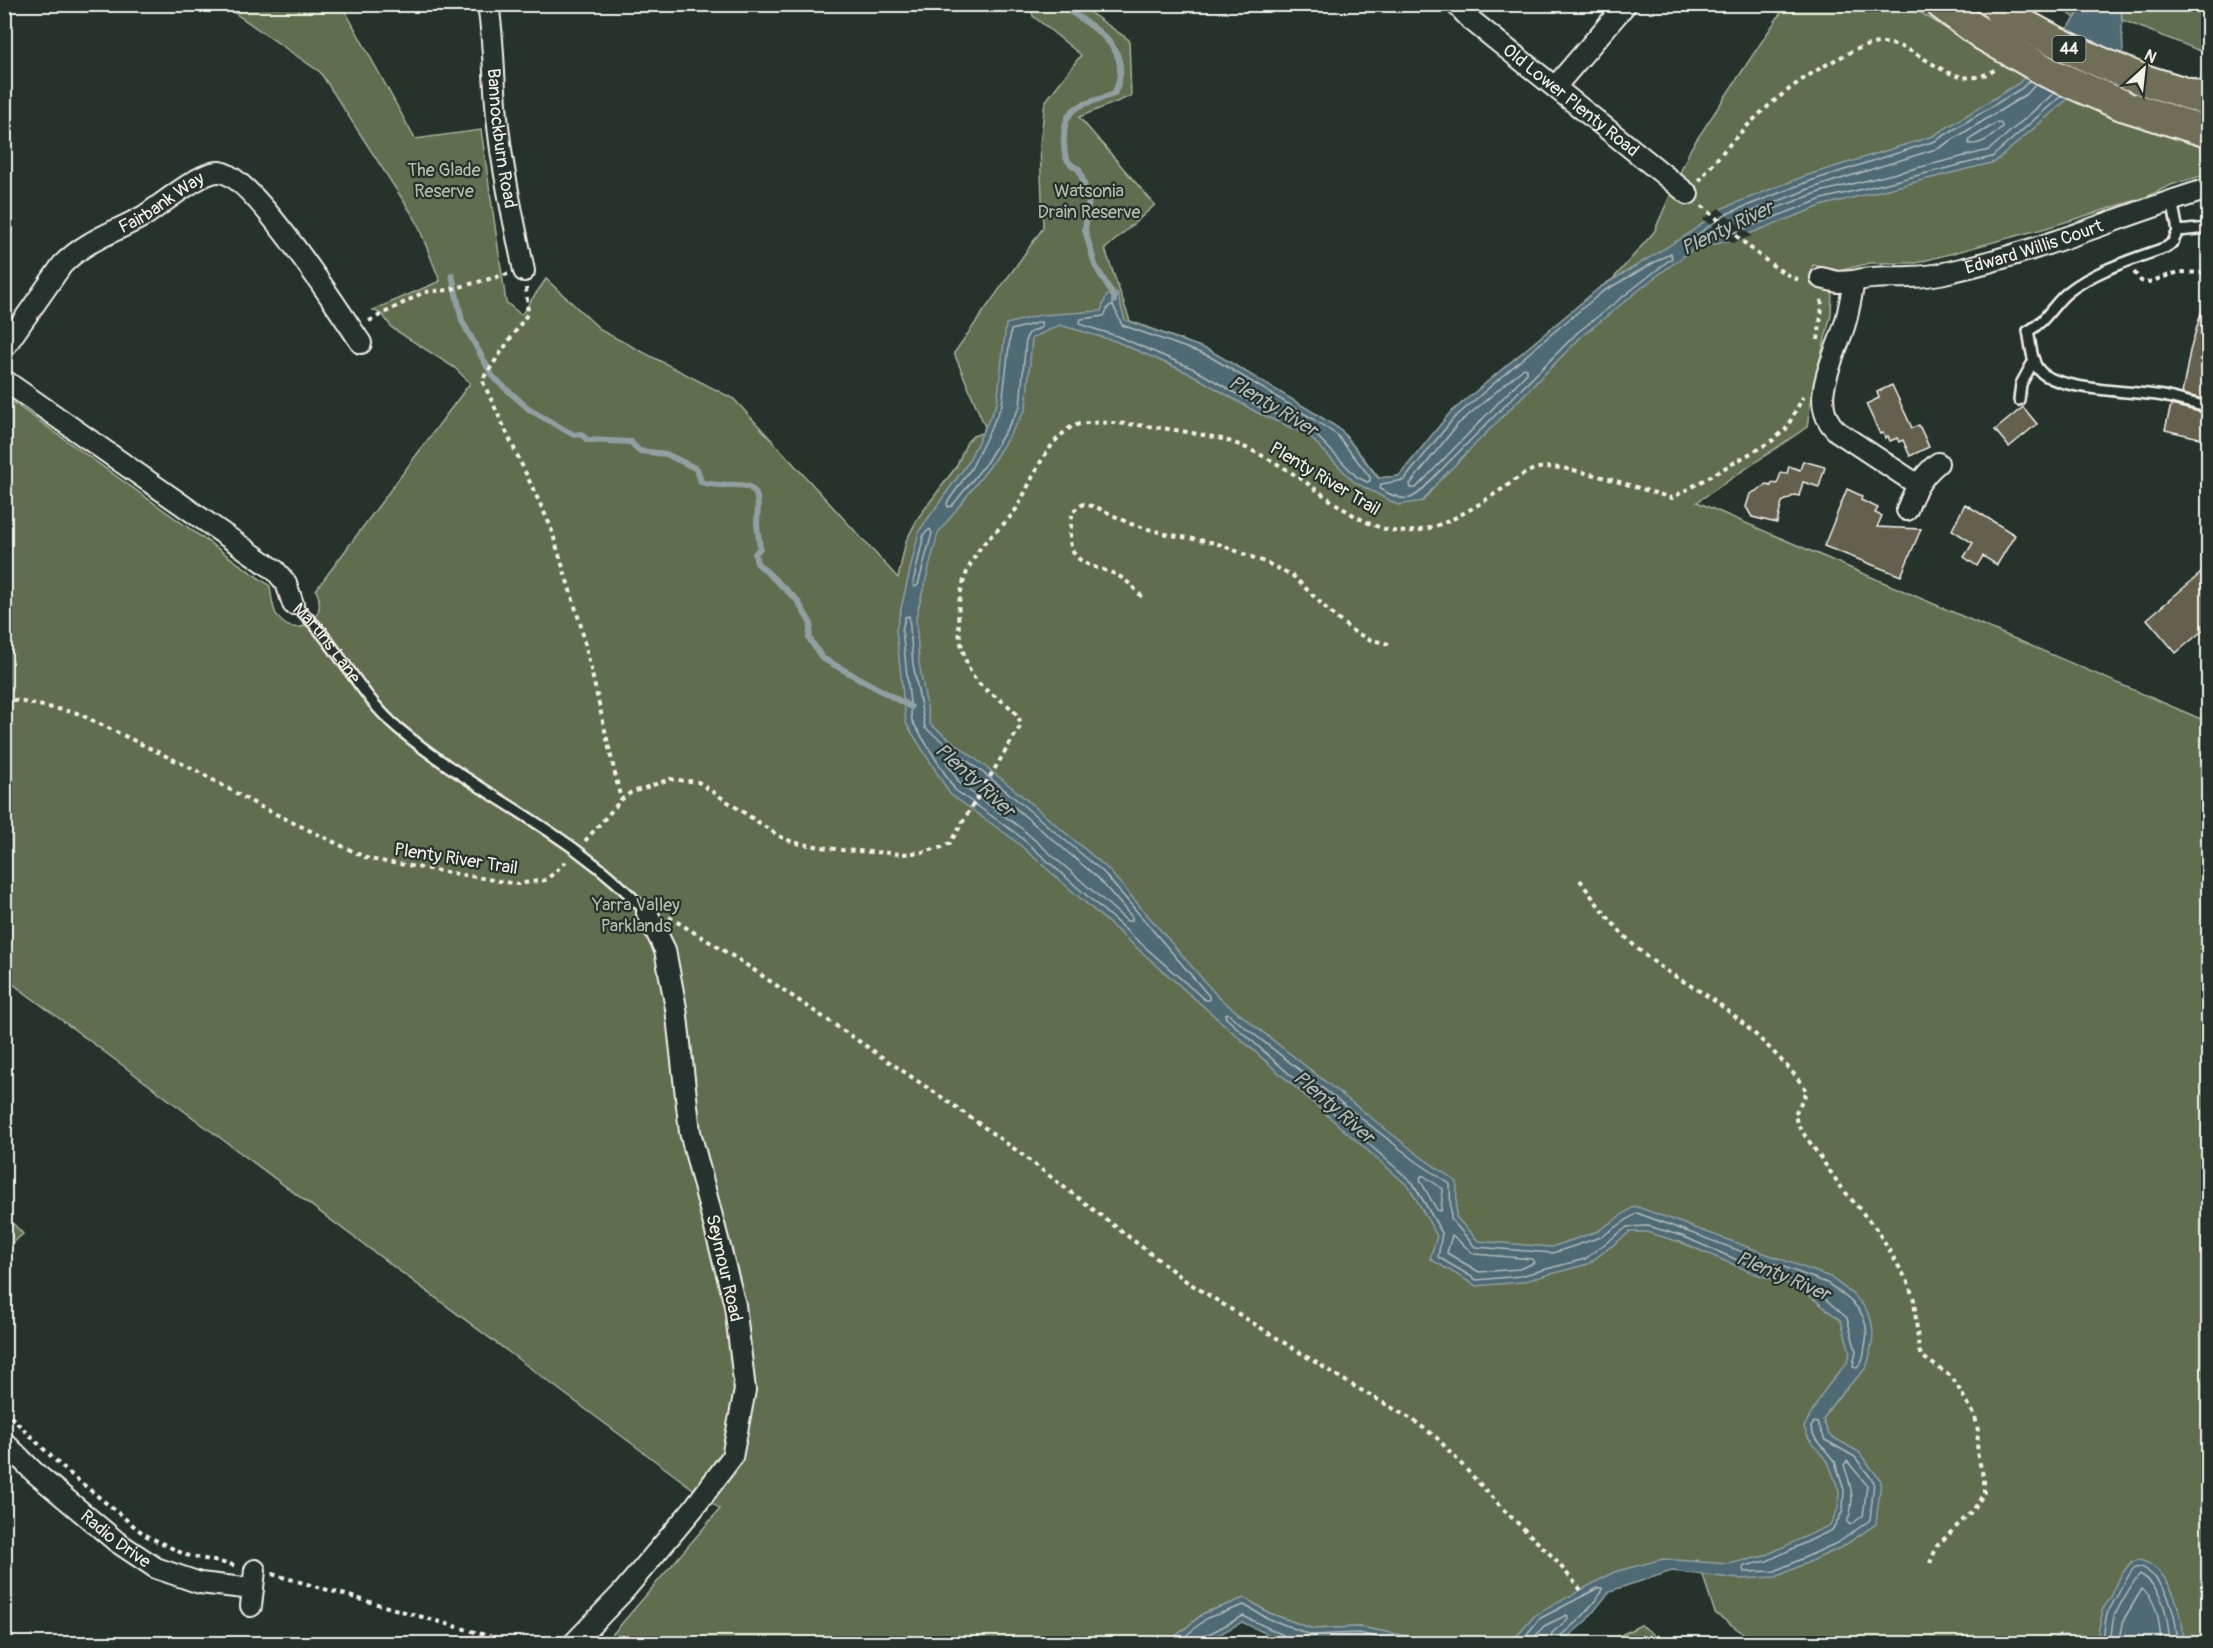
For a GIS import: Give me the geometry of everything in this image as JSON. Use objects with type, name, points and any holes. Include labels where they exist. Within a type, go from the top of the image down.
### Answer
[{"type":"main road","name":"44","points":[[1941,4],[1991,17],[2035,32],[2071,50],[2141,79],[2208,100]]},
{"type":"main road","name":"44","points":[[1991,17],[2049,73],[2122,105],[2208,132]]},
{"type":"street","name":"Bannockburn Road","points":[[488,4],[493,34],[494,90],[500,142],[524,271]]},
{"type":"street","name":"Old Lower Plenty Road","points":[[1456,4],[1471,20],[1688,194]]},
{"type":"street","points":[[1555,87],[1626,4]]},
{"type":"street","name":"Fairbank Way","points":[[4,348],[62,265],[72,255],[101,236],[168,201],[188,185],[218,172],[236,180],[270,217],[357,337]]},
{"type":"street","name":"Edward Willis Court","points":[[1816,284],[1854,281],[1871,277],[1932,276],[1955,271],[2070,238],[2208,189]]},
{"type":"street","points":[[1854,281],[1845,324],[1823,387],[1824,413],[1838,432],[1918,485]]},
{"type":"street","name":"Martins Lane","points":[[4,380],[275,570],[286,583],[293,604]]},
{"type":"street","points":[[1907,510],[1918,485],[1928,471],[1938,463]]},
{"type":"street","name":"Seymour Road","points":[[573,1644],[623,1593],[693,1509],[732,1457],[744,1390],[735,1305],[690,1132],[676,1008],[665,950],[646,913]]},
{"type":"street","name":"Radio Drive","points":[[4,1442],[33,1472],[117,1542],[156,1568],[200,1582],[253,1588]]},
{"type":"lane","points":[[2172,200],[2178,231],[2173,242],[2167,247],[2129,260],[2089,278],[2068,292],[2053,306],[2038,326],[2028,332],[2034,360],[2040,372],[2053,380],[2163,396],[2208,407]]},
{"type":"lane","points":[[2178,231],[2208,228]]},
{"type":"lane","points":[[2019,400],[2021,384],[2034,360]]},
{"type":"lane","name":"Martins Lane","points":[[293,604],[312,620],[376,706],[397,728],[427,751],[548,829],[628,892],[646,913]]},
{"type":"path","points":[[1818,340],[1822,306],[1816,284],[1788,276],[1688,194],[1740,132],[1761,111],[1796,83],[1847,54],[1880,43],[1896,45],[1951,74],[1964,78],[1980,77],[1995,70],[2002,63]]},
{"type":"path","points":[[2129,260],[2135,276],[2146,283],[2180,272],[2208,273]]},
{"type":"path","points":[[357,337],[424,292],[448,290],[463,284],[524,271],[528,313],[482,380],[550,525],[581,626],[621,800]]},
{"type":"path","name":"Plenty River Trail","points":[[4,698],[77,713],[369,859],[517,884],[546,880],[577,851],[603,818],[621,800],[630,793],[670,779],[698,782],[770,831],[795,843],[842,850],[903,854],[923,852],[950,843],[1019,732],[1021,725],[1014,711],[977,681],[966,663],[960,636],[958,601],[962,583],[981,548],[1017,507],[1045,454],[1074,425],[1112,423],[1160,428],[1226,441],[1287,470],[1360,519],[1392,531],[1406,532],[1436,525],[1459,515],[1496,494],[1520,475],[1540,467],[1559,467],[1581,472],[1672,498],[1773,441],[1786,429],[1805,392]]},
{"type":"path","points":[[1142,597],[1131,583],[1079,560],[1070,541],[1074,508],[1083,504],[1096,507],[1131,524],[1166,534],[1216,543],[1267,563],[1293,576],[1335,618],[1353,631],[1368,639],[1393,645]]},
{"type":"path","points":[[1580,880],[1614,925],[1648,957],[1674,977],[1712,999],[1754,1034],[1797,1076],[1807,1091],[1796,1114],[1797,1124],[1841,1186],[1877,1230],[1908,1282],[1914,1300],[1919,1351],[1923,1357],[1952,1377],[1975,1416],[1978,1431],[1977,1453],[1984,1479],[1984,1493],[1974,1509],[1937,1546],[1930,1563]]},
{"type":"path","points":[[646,913],[670,918],[739,960],[1007,1143],[1186,1281],[1347,1382],[1413,1420],[1437,1438],[1505,1511],[1552,1556],[1581,1590]]},
{"type":"green space","name":"Yarra Valley Parklands","points":[[223,5],[342,5],[415,139],[481,130],[506,302],[521,315],[546,279],[602,331],[734,399],[898,578],[906,541],[918,518],[956,467],[967,442],[973,436],[982,433],[985,427],[954,353],[1043,228],[1040,144],[1045,102],[1081,55],[1033,16],[1030,5],[1079,5],[1129,40],[1131,96],[1079,117],[1155,205],[1105,249],[1130,321],[1211,351],[1316,414],[1341,430],[1379,478],[1399,476],[1449,414],[1599,288],[1613,279],[1654,232],[1691,148],[1786,5],[1909,5],[1975,47],[2076,101],[2114,117],[2208,144],[2208,174],[2171,185],[2146,197],[2046,228],[1916,263],[1870,263],[1839,271],[1813,265],[1810,278],[1832,290],[1831,315],[1813,387],[1807,427],[1697,502],[2208,722],[2208,1643],[1757,1643],[1715,1613],[1698,1560],[1535,1615],[1511,1643],[1442,1643],[1360,1627],[1313,1629],[1269,1613],[1245,1598],[1204,1613],[1164,1643],[605,1643],[720,1509],[5,978],[4,396],[270,586],[276,614],[283,623],[291,627],[300,627],[314,619],[318,611],[319,601],[316,590],[470,383],[455,368],[392,328],[383,315],[373,310],[440,281],[416,220],[320,72]]},
{"type":"green space","points":[[2056,5],[2084,5],[2075,18]]},
{"type":"green space","points":[[2121,5],[2208,5],[2208,54],[2122,20]]},
{"type":"green space","points":[[4,1214],[23,1234],[5,1250],[4,1250]]},
{"type":"green space","points":[[1641,1625],[1665,1643],[1605,1643]]},
{"type":"water","name":"Plenty River","points":[[2084,5],[2121,5],[2123,51],[1995,162],[1824,205],[1730,241],[1695,248],[1582,336],[1437,483],[1423,501],[1398,505],[1354,482],[1309,436],[1256,412],[1191,374],[1115,341],[1060,325],[1032,338],[1026,409],[990,466],[938,533],[916,617],[919,663],[930,724],[1003,780],[1107,868],[1218,997],[1421,1157],[1457,1182],[1456,1217],[1478,1241],[1552,1247],[1598,1231],[1635,1206],[1830,1277],[1857,1298],[1869,1314],[1873,1334],[1870,1356],[1865,1369],[1837,1399],[1823,1420],[1829,1435],[1859,1452],[1881,1481],[1876,1524],[1842,1547],[1776,1577],[1739,1579],[1672,1571],[1610,1591],[1586,1621],[1561,1643],[1511,1643],[1535,1615],[1614,1572],[1663,1559],[1728,1564],[1764,1556],[1830,1525],[1838,1509],[1839,1491],[1829,1464],[1809,1439],[1804,1427],[1824,1391],[1848,1361],[1850,1352],[1841,1321],[1800,1288],[1756,1274],[1680,1242],[1646,1232],[1630,1232],[1588,1264],[1521,1282],[1476,1286],[1430,1259],[1437,1236],[1409,1187],[1013,839],[950,794],[906,723],[896,630],[919,531],[967,464],[997,403],[1006,324],[1040,315],[1101,311],[1106,296],[1117,293],[1125,320],[1211,351],[1341,430],[1378,478],[1399,476],[1449,414],[1599,288],[1687,235],[1723,208],[1805,176],[1933,136],[2019,83],[2071,24]]},
{"type":"water","points":[[2139,1560],[2150,1564],[2167,1582],[2178,1606],[2183,1643],[2096,1643],[2103,1609],[2121,1575],[2131,1562]]},
{"type":"water","points":[[1245,1598],[1269,1613],[1313,1629],[1360,1627],[1442,1643],[1286,1643],[1242,1622],[1204,1643],[1164,1643],[1204,1613]]},
{"type":"water","points":[[2059,1635],[2066,1635],[2072,1643],[2050,1643]]},
{"type":"pier","points":[[1719,208],[1752,236],[1732,243],[1703,219]]},
{"type":"building","points":[[2203,306],[2208,306],[2208,400],[2182,394],[2190,351]]},
{"type":"building","points":[[1892,385],[1912,428],[1919,425],[1929,447],[1910,456],[1903,440],[1899,442],[1897,438],[1890,441],[1888,436],[1885,438],[1883,433],[1880,434],[1866,404],[1879,398],[1877,392]]},
{"type":"building","points":[[2171,405],[2208,414],[2208,440],[2165,430]]},
{"type":"building","points":[[2023,407],[2037,424],[2009,447],[1995,430]]},
{"type":"building","points":[[1803,461],[1825,467],[1819,487],[1803,482],[1799,496],[1795,495],[1782,502],[1777,523],[1752,517],[1746,507],[1750,494],[1767,485],[1771,486],[1772,483],[1777,484],[1781,473],[1787,474],[1789,466],[1800,470]]},
{"type":"building","points":[[1847,489],[1862,496],[1861,500],[1878,508],[1875,513],[1882,516],[1877,527],[1921,529],[1901,576],[1824,546]]},
{"type":"building","points":[[1965,504],[2015,535],[1997,565],[1983,556],[1977,566],[1964,557],[1973,543],[1952,530]]},
{"type":"building","points":[[2208,567],[2208,626],[2176,653],[2147,619]]},
{"type":"waterway","points":[[1060,4],[1108,40],[1120,63],[1120,78],[1114,94],[1077,108],[1071,113],[1064,130],[1066,156],[1069,162],[1079,169],[1089,199],[1085,230],[1095,265],[1114,297],[1114,301]]},
{"type":"waterway","points":[[452,275],[462,321],[493,377],[530,410],[574,435],[581,434],[587,440],[631,442],[639,451],[666,454],[697,469],[701,482],[706,484],[746,486],[752,489],[758,505],[757,524],[760,548],[755,554],[757,563],[797,600],[811,624],[809,638],[822,658],[911,707]]},
{"type":"park label","name":"The Glade Reserve","points":[[444,180]]},
{"type":"park label","name":"Watsonia Drain Reserve","points":[[1089,201]]}]
